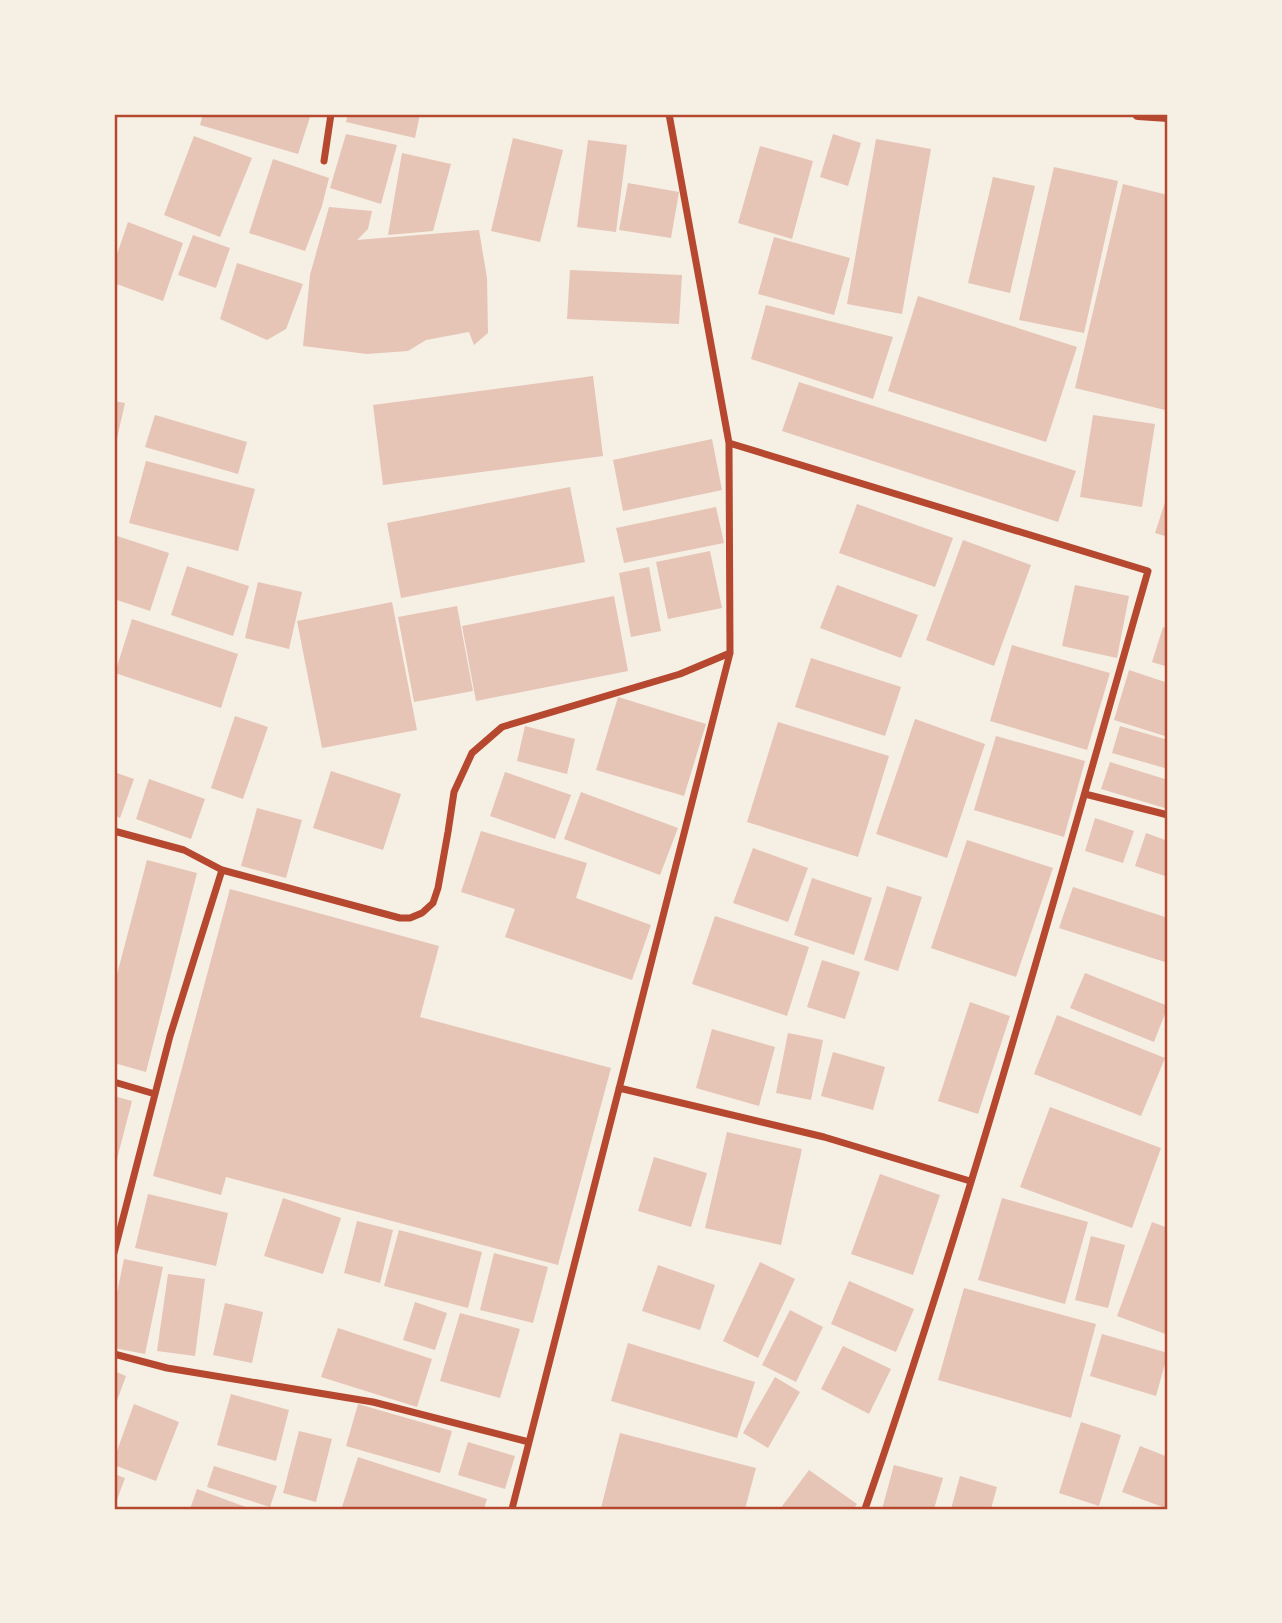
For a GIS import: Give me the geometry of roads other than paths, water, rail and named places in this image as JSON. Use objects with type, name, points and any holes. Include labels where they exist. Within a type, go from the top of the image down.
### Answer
[{"type":"street","points":[[324,161],[331,114]]},
{"type":"street","points":[[512,1509],[730,653],[729,443],[669,114]]},
{"type":"street","points":[[1138,114],[1168,116]]},
{"type":"street","points":[[729,443],[1148,571],[1057,894],[970,1181],[865,1509]]},
{"type":"street","points":[[114,831],[184,850],[222,870],[400,918],[410,918],[422,913],[433,902],[449,832],[454,792],[472,753],[502,726],[680,674],[730,653]]},
{"type":"street","points":[[1085,794],[1168,815]]},
{"type":"street","points":[[114,1253],[170,1036],[222,870]]},
{"type":"street","points":[[114,1082],[155,1094]]},
{"type":"street","points":[[619,1088],[824,1137],[970,1181]]},
{"type":"street","points":[[114,1354],[167,1368],[373,1402],[529,1442]]}]
